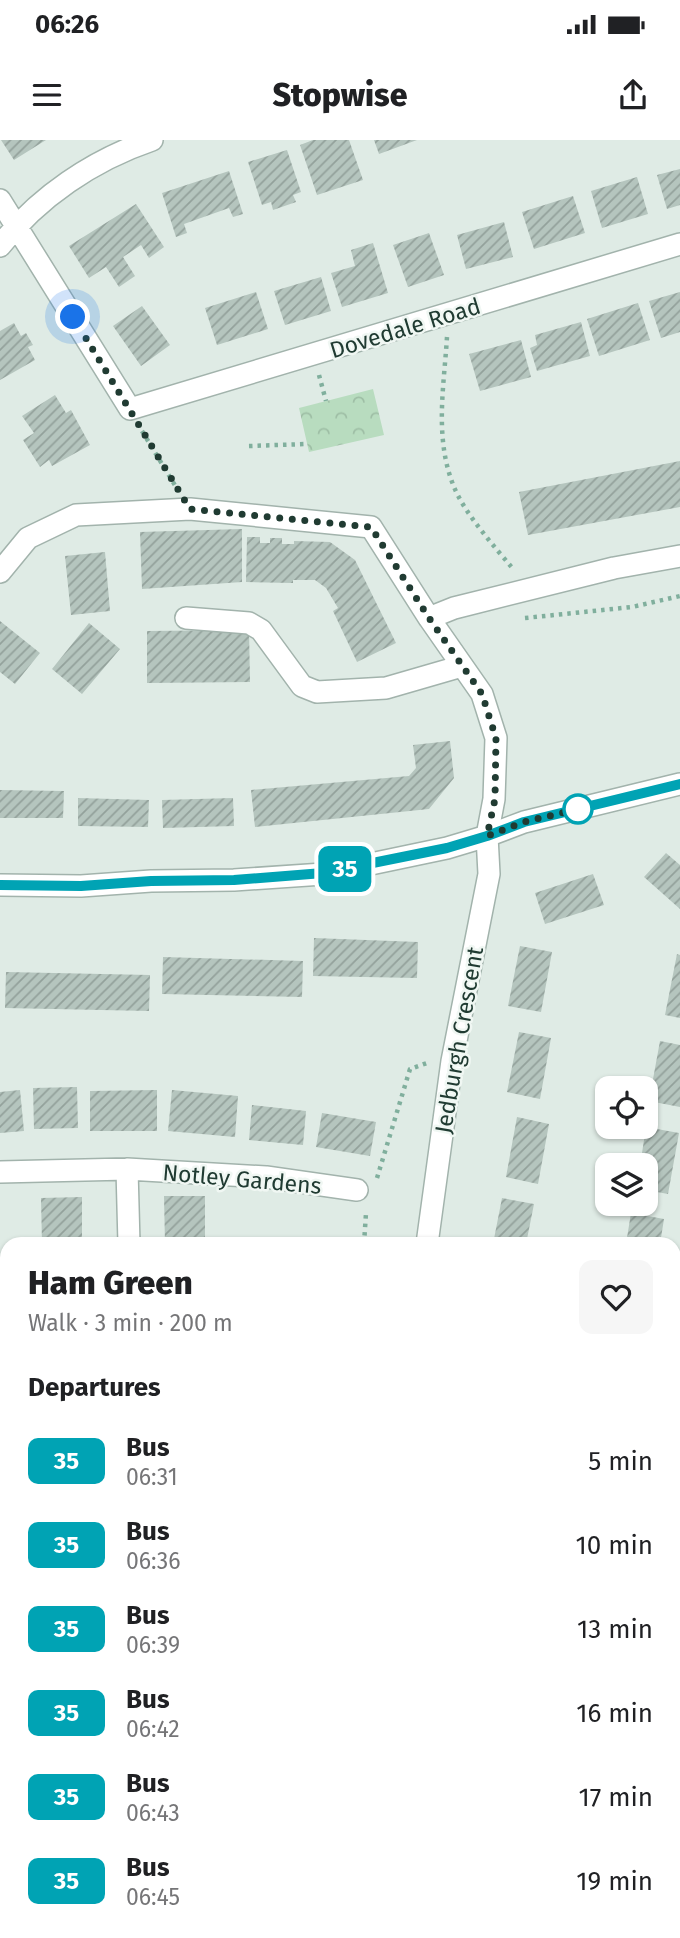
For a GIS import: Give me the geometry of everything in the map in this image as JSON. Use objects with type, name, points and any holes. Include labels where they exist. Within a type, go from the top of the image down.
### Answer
[{"type":"street","points":[[0,246],[16,226],[58,188],[129,148],[152,140]]},
{"type":"street","points":[[0,200],[130,409]]},
{"type":"street","name":"Dovedale Road","points":[[130,409],[680,244]]},
{"type":"street","points":[[0,572],[27,538],[76,515],[190,509]]},
{"type":"street","name":"Jedburgh Crescent","points":[[190,509],[371,527],[482,694],[496,738],[495,799],[487,836],[489,874],[452,1061],[427,1237]]},
{"type":"street","points":[[429,618],[454,608],[614,568],[680,556]]},
{"type":"street","points":[[186,618],[249,623],[261,631],[302,686],[317,692],[386,688],[462,666]]},
{"type":"street","points":[[0,885],[81,886],[151,881],[234,880],[323,873],[447,848],[524,822],[680,784]]},
{"type":"street","points":[[127,1169],[129,1237]]},
{"type":"street","name":"Notley Gardens","points":[[0,1172],[127,1169],[266,1177],[367,1193]]},
{"type":"path","points":[[449,315],[441,414],[443,446],[454,488],[483,533],[530,589]]},
{"type":"path","points":[[130,409],[190,509]]},
{"type":"path","points":[[249,446],[307,443]]},
{"type":"path","points":[[512,620],[632,607],[680,596]]},
{"type":"path","points":[[365,1237],[367,1193],[410,1069],[433,1061],[452,1061]]},
{"type":"green space","points":[[373,389],[384,435],[309,452],[299,408]]},
{"type":"building","points":[[1,140],[46,140],[14,160]]},
{"type":"building","points":[[313,140],[349,140],[363,180],[317,195],[300,145]]},
{"type":"building","points":[[374,140],[417,140],[379,154]]},
{"type":"building","points":[[287,150],[301,192],[293,195],[296,202],[273,210],[271,202],[262,205],[248,162]]},
{"type":"building","points":[[680,169],[680,205],[667,209],[657,175]]},
{"type":"building","points":[[229,171],[243,214],[233,217],[229,208],[184,224],[187,233],[176,237],[162,193]]},
{"type":"building","points":[[637,177],[648,214],[602,228],[591,191]]},
{"type":"building","points":[[573,196],[585,233],[534,249],[522,212]]},
{"type":"building","points":[[136,204],[164,247],[149,258],[141,245],[123,257],[135,276],[119,287],[106,267],[89,278],[69,246]]},
{"type":"building","points":[[504,222],[513,257],[466,269],[457,235]]},
{"type":"building","points":[[429,233],[444,275],[408,287],[393,245]]},
{"type":"building","points":[[373,243],[388,293],[342,307],[331,273],[355,266],[351,250]]},
{"type":"building","points":[[321,277],[331,311],[285,325],[274,291]]},
{"type":"building","points":[[256,292],[268,329],[217,345],[205,308]]},
{"type":"building","points":[[680,292],[680,332],[661,338],[649,301]]},
{"type":"building","points":[[638,303],[650,340],[599,356],[587,319]]},
{"type":"building","points":[[142,306],[170,345],[141,366],[113,326]]},
{"type":"building","points":[[581,322],[590,356],[537,371],[530,348],[537,345],[535,335]]},
{"type":"building","points":[[14,323],[21,336],[26,333],[33,345],[28,347],[35,360],[0,380],[0,331]]},
{"type":"building","points":[[521,340],[531,377],[480,391],[469,354]]},
{"type":"building","points":[[55,395],[66,413],[71,410],[90,445],[52,466],[49,460],[40,467],[23,440],[34,433],[22,416]]},
{"type":"building","points":[[680,461],[680,507],[528,535],[519,492]]},
{"type":"building","points":[[242,529],[242,582],[142,589],[140,532]]},
{"type":"building","points":[[247,537],[260,537],[260,543],[270,543],[270,538],[282,538],[282,544],[294,544],[294,541],[330,542],[355,560],[396,643],[357,662],[333,611],[338,608],[326,588],[315,580],[293,580],[293,583],[246,582]]},
{"type":"building","points":[[105,552],[110,611],[71,615],[65,556]]},
{"type":"building","points":[[0,621],[40,653],[15,684],[0,672]]},
{"type":"building","points":[[89,623],[120,649],[82,694],[52,669]]},
{"type":"building","points":[[249,630],[250,682],[147,683],[147,631]]},
{"type":"building","points":[[450,741],[454,778],[429,809],[255,827],[251,790],[409,776],[416,768],[413,745]]},
{"type":"building","points":[[0,790],[64,791],[63,818],[0,818]]},
{"type":"building","points":[[78,798],[149,800],[148,827],[78,826]]},
{"type":"building","points":[[233,798],[234,826],[163,828],[162,800]]},
{"type":"building","points":[[666,853],[680,865],[680,909],[644,877]]},
{"type":"building","points":[[593,874],[604,905],[545,924],[535,893]]},
{"type":"building","points":[[314,938],[418,942],[417,978],[313,976]]},
{"type":"building","points":[[520,946],[552,952],[541,1012],[508,1006]]},
{"type":"building","points":[[677,954],[680,955],[680,1018],[665,1015]]},
{"type":"building","points":[[163,957],[303,961],[302,997],[162,994]]},
{"type":"building","points":[[6,972],[150,975],[149,1011],[5,1008]]},
{"type":"building","points":[[519,1032],[551,1038],[540,1099],[507,1092]]},
{"type":"building","points":[[660,1041],[680,1045],[680,1107],[658,1103],[658,1076],[654,1076]]},
{"type":"building","points":[[77,1087],[78,1128],[34,1129],[33,1088]]},
{"type":"building","points":[[20,1090],[24,1131],[0,1133],[0,1092]]},
{"type":"building","points":[[157,1090],[157,1131],[90,1131],[90,1091]]},
{"type":"building","points":[[172,1090],[238,1096],[235,1137],[168,1131]]},
{"type":"building","points":[[252,1105],[306,1111],[303,1145],[249,1140]]},
{"type":"building","points":[[322,1113],[376,1122],[370,1156],[316,1147]]},
{"type":"building","points":[[517,1117],[549,1124],[538,1184],[506,1177]]},
{"type":"building","points":[[658,1129],[679,1133],[668,1194],[658,1192],[658,1153],[642,1153],[644,1139],[658,1139]]},
{"type":"building","points":[[164,1196],[205,1196],[205,1237],[165,1237]]},
{"type":"building","points":[[82,1197],[82,1237],[42,1237],[41,1198]]},
{"type":"building","points":[[502,1198],[534,1204],[527,1237],[494,1237]]},
{"type":"building","points":[[631,1216],[664,1219],[661,1237],[627,1237]]},
{"type":"bus line","name":"35","points":[[0,885],[81,886],[151,881],[234,880],[323,873],[447,848],[524,822],[680,784]]},
{"type":"route","points":[[73,317],[190,509],[371,527],[482,694],[496,738],[495,799],[487,836],[524,822],[578,809]]}]
